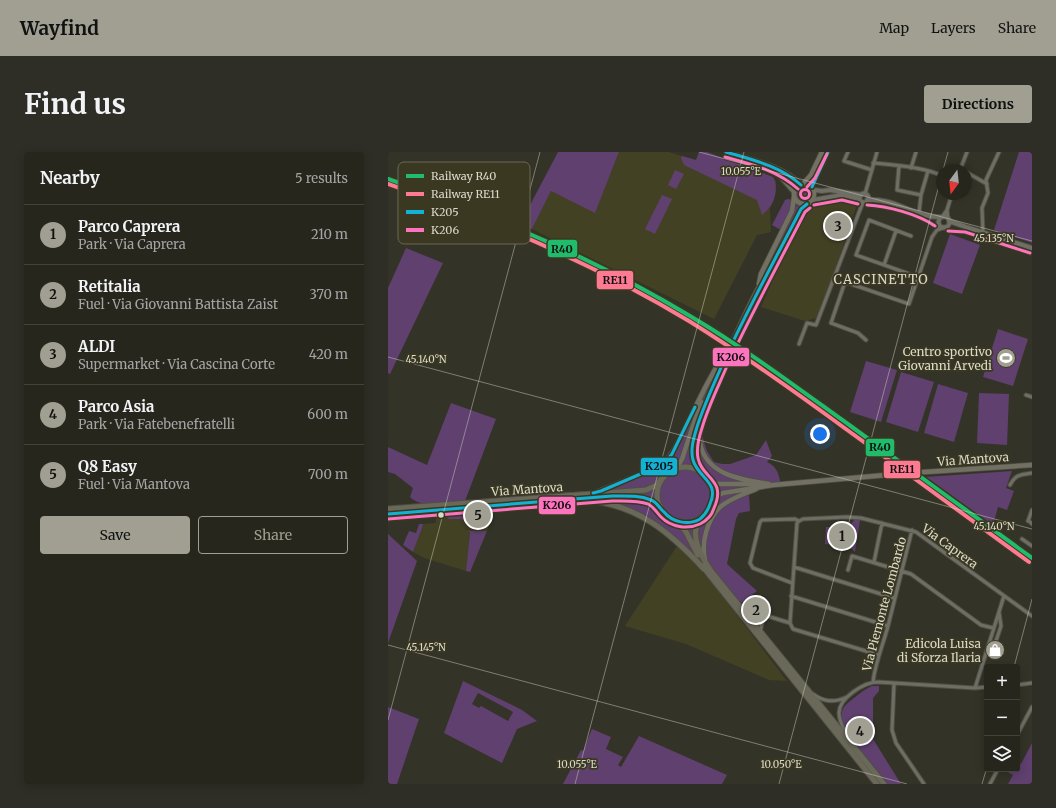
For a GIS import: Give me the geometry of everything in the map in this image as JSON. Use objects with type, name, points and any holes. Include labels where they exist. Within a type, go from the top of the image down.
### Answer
[{"type":"main road","points":[[758,289],[761,274],[792,212],[794,195],[797,188],[811,174],[822,152]]},
{"type":"main road","points":[[765,485],[717,484],[708,479],[696,465],[694,460],[693,450],[697,427],[728,350],[758,289],[777,257],[802,209],[813,200],[815,194],[813,189],[816,177],[828,152]]},
{"type":"main road","points":[[802,184],[808,185],[813,189]]},
{"type":"main road","points":[[794,195],[798,202],[807,204]]},
{"type":"main road","points":[[575,497],[601,491],[664,464],[672,454],[706,386],[728,350]]},
{"type":"main road","points":[[677,468],[682,459],[700,405],[717,366]]},
{"type":"main road","points":[[709,394],[698,436],[703,454],[714,467],[722,472],[765,485]]},
{"type":"main road","name":"Via Mantova","points":[[765,485],[1032,465]]},
{"type":"main road","points":[[702,473],[690,468],[677,468],[662,478],[657,495],[660,506],[669,517],[678,522],[686,532],[699,559],[708,573]]},
{"type":"main road","name":"Via Mantova","points":[[388,514],[646,490],[657,485],[662,478]]},
{"type":"main road","points":[[708,479],[712,491],[711,504]]},
{"type":"main road","points":[[765,485],[734,490],[717,496],[696,526],[696,535],[700,553],[708,567],[884,784]]},
{"type":"main road","points":[[708,567],[705,557],[704,540],[710,523],[717,511],[732,499],[765,485]]},
{"type":"main road","name":"Via Mantova","points":[[388,509],[575,497],[629,496],[650,499],[660,506]]},
{"type":"main road","points":[[575,497],[622,508],[641,516],[659,527],[679,543],[708,573],[877,784]]},
{"type":"main road","points":[[678,522],[690,522],[701,518]]},
{"type":"street","points":[[726,152],[736,153],[771,166],[802,184]]},
{"type":"street","points":[[848,152],[844,161],[872,170]]},
{"type":"street","points":[[799,344],[807,323],[816,325],[864,198],[877,152]]},
{"type":"street","points":[[911,168],[916,152]]},
{"type":"street","points":[[963,164],[967,152]]},
{"type":"street","points":[[984,233],[982,208],[988,194],[986,180],[999,152]]},
{"type":"street","points":[[757,162],[779,175],[794,195]]},
{"type":"street","points":[[873,163],[900,166],[936,174]]},
{"type":"street","points":[[900,166],[897,190],[921,195]]},
{"type":"street","points":[[919,213],[921,195],[928,171]]},
{"type":"street","points":[[972,175],[987,184]]},
{"type":"street","points":[[813,189],[822,191],[830,190],[864,198]]},
{"type":"street","points":[[813,200],[842,195],[876,200],[932,217],[942,217],[966,227],[1032,248]]},
{"type":"street","points":[[866,340],[858,333],[831,323],[845,282],[909,304],[932,237],[937,230],[938,223],[947,210],[950,200]]},
{"type":"street","points":[[945,227],[949,220],[947,210]]},
{"type":"street","points":[[932,217],[945,227]]},
{"type":"street","points":[[912,236],[869,220],[856,255],[918,277]]},
{"type":"street","points":[[937,230],[945,227],[966,227]]},
{"type":"street","points":[[884,265],[896,230]]},
{"type":"street","points":[[1026,395],[1032,397]]},
{"type":"street","points":[[1010,485],[1014,478],[1018,475],[1032,473]]},
{"type":"street","points":[[1030,523],[1032,510]]},
{"type":"street","name":"Via Caprera","points":[[792,583],[753,568],[750,563],[760,522],[762,520],[795,519],[798,521],[807,519],[847,517],[861,518],[912,530],[1032,616]]},
{"type":"street","points":[[798,521],[796,527],[791,596],[790,623],[793,629],[879,655]]},
{"type":"street","points":[[874,562],[882,522]]},
{"type":"street","name":"Via Piemonte Lombardo","points":[[873,682],[874,671],[888,626],[912,530]]},
{"type":"street","points":[[1022,539],[1032,546]]},
{"type":"street","points":[[848,570],[852,556],[902,571],[914,576],[981,625],[993,628]]},
{"type":"street","points":[[794,567],[894,598]]},
{"type":"street","points":[[791,596],[888,626]]},
{"type":"street","points":[[975,688],[1004,596]]},
{"type":"street","points":[[989,644],[996,642],[1001,626],[999,612]]},
{"type":"street","points":[[760,632],[764,616],[790,623]]},
{"type":"street","points":[[803,684],[819,698],[827,701],[840,700],[863,686],[873,682],[984,688]]},
{"type":"street","points":[[1020,685],[1032,683]]},
{"type":"street","points":[[894,684],[892,730],[896,743],[924,784]]},
{"type":"street","points":[[848,696],[841,704],[838,711],[840,721],[854,747]]},
{"type":"street","points":[[1020,729],[1032,707]]},
{"type":"street","points":[[990,784],[996,772]]},
{"type":"shaded area","points":[[558,152],[619,152],[595,213],[551,191],[532,229],[530,228],[530,205]]},
{"type":"shaded area","points":[[619,152],[668,152],[696,160],[699,152],[707,152],[773,177],[776,181],[776,191],[770,208],[771,232],[757,235],[714,319],[532,229],[551,191],[595,212]]},
{"type":"shaded area","points":[[699,152],[707,152],[773,177],[775,180],[776,193],[768,209],[762,215],[757,200],[684,165],[681,158],[682,156],[696,160]]},
{"type":"shaded area","points":[[1019,152],[1032,152],[1032,243],[994,230]]},
{"type":"shaded area","points":[[675,170],[684,174],[676,189],[668,185]]},
{"type":"shaded area","points":[[804,186],[810,188],[812,194],[810,200],[804,202],[798,200],[796,194],[798,188]]},
{"type":"shaded area","points":[[662,195],[672,199],[655,234],[645,229]]},
{"type":"shaded area","points":[[840,199],[855,202],[857,205],[830,284],[816,318],[805,321],[761,307],[803,212]]},
{"type":"shaded area","points":[[785,200],[792,200],[790,211],[782,228],[779,229],[772,225]]},
{"type":"shaded area","points":[[796,205],[800,207],[764,274]]},
{"type":"shaded area","points":[[950,234],[980,245],[962,294],[933,283]]},
{"type":"shaded area","points":[[406,248],[443,263],[390,374],[388,373],[388,288]]},
{"type":"shaded area","name":"Centro sportivo Giovanni Arvedi","points":[[998,329],[1028,339],[1013,386],[983,377]]},
{"type":"shaded area","points":[[866,361],[897,370],[881,422],[850,412]]},
{"type":"shaded area","points":[[901,372],[934,382],[918,432],[886,422]]},
{"type":"shaded area","points":[[938,384],[968,393],[954,442],[924,433]]},
{"type":"shaded area","points":[[705,390],[708,392],[703,427],[703,439],[707,451],[714,462],[730,464],[756,455],[766,440],[772,456],[767,462],[776,469],[781,486],[764,489],[749,494],[750,511],[739,513],[736,519],[727,564],[757,591],[741,603],[673,535],[622,506],[574,502],[465,510],[464,501],[428,504],[415,501],[410,497],[413,488],[395,474],[388,472],[388,447],[427,465],[451,403],[496,419],[465,501],[592,491],[601,489],[661,463],[674,445]]},
{"type":"shaded area","points":[[979,393],[1009,394],[1007,445],[977,443]]},
{"type":"shaded area","points":[[1012,471],[1006,488],[1014,491],[1007,510],[998,507],[993,525],[925,477]]},
{"type":"shaded area","points":[[496,507],[487,531],[470,532],[466,571],[424,558],[413,552],[423,524],[436,523],[435,512]]},
{"type":"shaded area","points":[[465,510],[465,522],[461,519],[449,519],[447,517],[448,511]]},
{"type":"shaded area","points":[[854,520],[860,520],[855,552],[850,547],[825,544],[826,527],[849,527]]},
{"type":"shaded area","points":[[419,524],[423,524],[413,552],[403,545],[409,531],[416,533]]},
{"type":"shaded area","points":[[466,531],[487,531],[470,572],[466,571],[470,532]]},
{"type":"shaded area","points":[[388,534],[417,561],[388,643]]},
{"type":"shaded area","points":[[677,546],[711,581],[787,681],[769,680],[686,644],[625,626]]},
{"type":"shaded area","points":[[463,681],[522,710],[537,721],[517,729],[502,763],[444,733]],"holes":[[[478,693],[513,712],[508,721],[481,706],[479,708],[472,704]]]},
{"type":"shaded area","points":[[872,686],[879,686],[879,691],[873,698],[873,739],[901,784],[887,784],[852,739],[842,719],[842,712],[845,706],[860,693]]},
{"type":"shaded area","points":[[388,707],[419,719],[397,784],[388,784]]},
{"type":"shaded area","points":[[592,729],[611,737],[606,749],[623,757],[618,765],[621,767],[639,736],[727,775],[722,784],[563,784],[581,750],[583,751]]},
{"type":"shaded area","points":[[1032,743],[1032,784],[1008,784],[1013,775],[1008,772],[1020,772],[1021,764]]},
{"type":"rail line","name":"R40","points":[[388,179],[398,183]]},
{"type":"rail line","name":"RE11","points":[[388,184],[398,188]]},
{"type":"rail line","name":"R40","points":[[530,234],[580,257],[654,295],[731,342],[852,427],[1032,558]]},
{"type":"rail line","name":"RE11","points":[[530,240],[579,262],[653,300],[730,347],[1029,562]]},
{"type":"transit line","name":"K205","points":[[726,152],[775,168],[793,178],[801,185]]},
{"type":"transit line","name":"K205","points":[[812,187],[828,152]]},
{"type":"transit line","name":"K206","points":[[807,187],[815,178],[827,154]]},
{"type":"transit line","name":"K206","points":[[725,157],[772,172],[790,182],[798,189]]},
{"type":"transit line","name":"K206","points":[[805,189],[810,194],[805,199],[800,194],[805,189]]},
{"type":"transit line","name":"K206","points":[[814,205],[842,200],[858,204]]},
{"type":"transit line","name":"K205","points":[[388,514],[627,496],[642,497],[653,501],[667,515],[680,522],[690,522],[700,519],[707,510],[712,497],[710,485],[699,471],[692,456],[693,443],[700,419],[723,363],[742,324],[801,209],[807,204]]},
{"type":"transit line","name":"K206","points":[[867,205],[902,211],[935,226]]},
{"type":"transit line","name":"K206","points":[[388,519],[626,501],[648,504],[661,517],[674,525],[690,527],[700,524],[713,511],[718,491],[716,485],[700,465],[698,458],[698,443],[704,420],[713,397],[746,327],[805,212],[810,208]]},
{"type":"transit line","name":"K206","points":[[948,231],[965,232],[1030,253]]},
{"type":"transit line","name":"K205","points":[[593,493],[664,464],[672,454],[695,407]]},
{"type":"place","name":"ALDI","points":[[838,226]]},
{"type":"place","name":"Centro sportivo Giovanni Arvedi","points":[[1006,358]]},
{"type":"place","name":"Q8 Easy","points":[[478,515]]},
{"type":"place","name":"Parco Caprera","points":[[842,536]]},
{"type":"place","name":"Retitalia","points":[[756,610]]},
{"type":"place","name":"Edicola Luisa di Sforza Ilaria","points":[[995,650]]},
{"type":"place","name":"Parco Asia","points":[[860,731]]},
{"type":"district","name":"CASCINETTO","points":[[881,279]]}]
